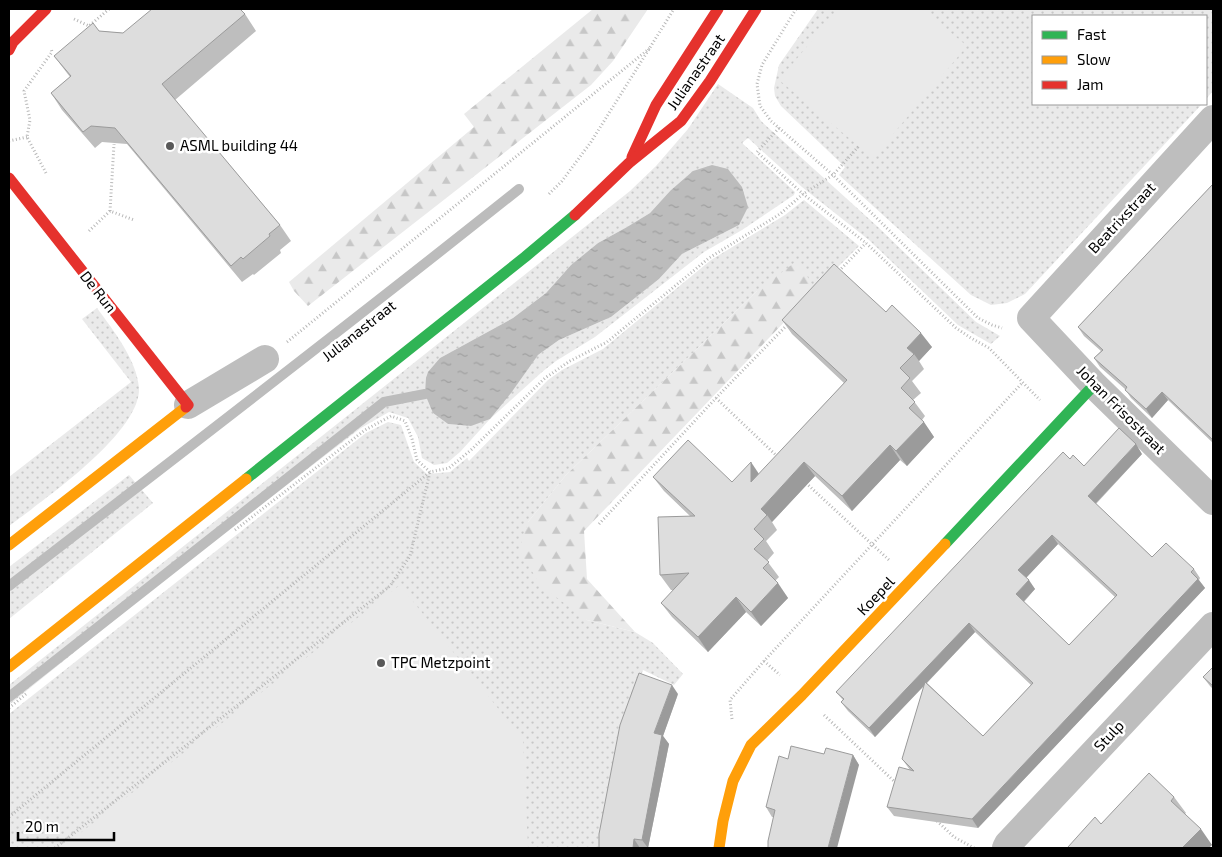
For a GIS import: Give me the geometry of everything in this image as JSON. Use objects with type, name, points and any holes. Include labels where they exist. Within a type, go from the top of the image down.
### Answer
[{"type":"street","points":[[9,50],[13,42],[46,9]]},
{"type":"street","name":"Julianastraat","points":[[629,163],[656,105],[718,9]]},
{"type":"street","name":"Julianastraat","points":[[9,667],[574,216],[629,163],[681,121],[710,81],[756,9]]},
{"type":"street","name":"Beatrixstraat","points":[[1031,318],[1213,119]]},
{"type":"street","name":"De Run","points":[[9,178],[188,405]]},
{"type":"street","name":"Johan Frisostraat","points":[[1031,318],[1094,385],[1213,501]]},
{"type":"street","points":[[9,545],[188,405],[265,359]]},
{"type":"street","name":"Koepel","points":[[719,848],[723,821],[733,782],[752,745],[802,695],[1094,385]]},
{"type":"street","name":"Stulp","points":[[1006,848],[1213,626]]},
{"type":"path","points":[[73,19],[89,26],[109,9]]},
{"type":"path","points":[[548,195],[562,181],[592,142],[674,9]]},
{"type":"path","points":[[796,9],[762,64],[757,84],[760,106],[779,128],[833,175],[978,318],[1011,331],[1031,318]]},
{"type":"path","points":[[48,175],[27,137],[30,120],[24,92],[52,52],[50,44]]},
{"type":"path","points":[[265,359],[652,46]]},
{"type":"path","points":[[779,128],[757,152],[804,194],[866,243],[956,328],[989,348],[1060,421]]},
{"type":"path","points":[[9,141],[27,137]]},
{"type":"path","points":[[86,234],[110,211],[114,144]]},
{"type":"path","points":[[9,817],[430,472],[448,468],[471,450],[545,378],[570,361],[607,342],[709,258],[780,214],[804,194],[833,175],[859,146]]},
{"type":"path","points":[[110,211],[134,220]]},
{"type":"path","points":[[839,271],[866,243]]},
{"type":"path","points":[[599,524],[716,398],[791,321]]},
{"type":"path","points":[[752,745],[733,725],[730,700],[1023,382]]},
{"type":"path","points":[[716,398],[780,458]]},
{"type":"path","points":[[228,536],[364,430],[391,416],[405,421],[417,460],[430,472]]},
{"type":"path","points":[[55,848],[390,586],[410,556],[430,472]]},
{"type":"path","points":[[801,478],[911,580]]},
{"type":"path","points":[[764,661],[904,790]]},
{"type":"path","points":[[9,708],[31,690]]},
{"type":"path","points":[[932,817],[954,838],[974,848]]},
{"type":"green space","points":[[593,9],[648,9],[613,61],[591,85],[308,306],[294,291],[289,282],[474,127],[464,114]]},
{"type":"green space","points":[[818,9],[1213,9],[1213,91],[1207,98],[1207,15],[1032,15],[1032,105],[1201,105],[1025,294],[1007,303],[991,305],[971,295],[839,175],[845,167],[781,106],[775,96],[774,88],[779,65]]},
{"type":"green space","points":[[838,9],[922,9],[967,46],[873,158],[779,80]]},
{"type":"green space","points":[[718,84],[753,108],[761,121],[878,227],[976,322],[1000,336],[991,344],[958,325],[869,240],[802,187],[748,138],[742,143],[795,192],[794,195],[742,230],[704,252],[595,337],[556,361],[490,419],[460,452],[447,463],[434,465],[422,458],[418,437],[408,418],[389,412],[361,428],[180,567],[9,705],[9,685],[630,191],[656,166],[688,129]],"holes":[[[670,191],[739,225],[682,254],[659,279],[611,317],[559,340],[538,355],[471,426],[448,424],[433,413],[440,358],[513,318],[546,293],[571,265],[598,243],[650,213]]]},
{"type":"green space","points":[[804,200],[859,246],[815,290],[757,291],[566,475],[528,522],[587,620],[635,632],[653,643],[683,674],[674,685],[643,670],[623,726],[606,848],[9,848],[9,714],[366,433],[388,422],[401,425],[414,462],[427,474],[450,472],[467,458],[469,461],[548,380],[562,370],[603,349],[711,260],[785,215]]},
{"type":"green space","points":[[798,260],[815,290],[584,531],[587,579],[635,632],[587,620],[541,586],[519,550],[528,522],[566,475],[757,291]]},
{"type":"green space","points":[[97,308],[123,346],[134,367],[139,388],[135,406],[124,425],[107,445],[65,483],[9,526],[9,477],[131,382],[82,319]]},
{"type":"green space","points":[[129,475],[153,503],[9,619],[9,567]]},
{"type":"green space","name":"TPC Metzpoint","points":[[400,585],[523,740],[528,848],[61,848]]},
{"type":"water","points":[[712,165],[728,169],[742,187],[748,207],[739,225],[682,254],[659,279],[611,317],[559,340],[538,355],[490,419],[471,426],[448,424],[433,413],[425,394],[426,378],[428,372],[440,358],[513,318],[546,293],[571,265],[598,243],[650,213],[670,191],[693,171]]},
{"type":"building","name":"ASML building 44","points":[[152,9],[240,9],[245,14],[162,84],[280,225],[243,259],[241,257],[231,266],[115,128],[91,126],[83,132],[51,93],[71,76],[54,56],[93,23],[99,31],[123,33]]},
{"type":"building","points":[[1213,184],[1213,440],[1162,392],[1146,409],[1125,390],[1127,387],[1094,358],[1103,350],[1078,327]]},
{"type":"building","points":[[834,264],[886,312],[892,305],[921,333],[907,348],[914,354],[900,368],[910,378],[901,388],[915,402],[909,408],[924,422],[896,451],[890,445],[842,496],[804,462],[761,509],[767,515],[754,529],[764,539],[754,549],[769,562],[763,568],[778,583],[751,612],[736,597],[698,637],[661,603],[689,573],[660,575],[658,517],[695,516],[653,477],[688,440],[732,482],[751,462],[751,482],[847,380],[782,320]]},
{"type":"building","points":[[1119,428],[1136,444],[1088,496],[1152,557],[1166,543],[1194,569],[1191,572],[1198,579],[972,819],[887,807],[899,767],[914,771],[902,759],[925,682],[983,736],[1033,683],[969,623],[869,728],[841,702],[844,699],[836,692],[1063,452],[1070,459],[1073,455],[1084,466]],"holes":[[[1052,535],[1117,595],[1069,645],[1016,594],[1029,580],[1018,570]]]},
{"type":"building","points":[[1213,667],[1213,686],[1203,677]]},
{"type":"building","points":[[639,673],[672,685],[654,733],[662,735],[642,840],[634,839],[633,848],[599,848],[599,834],[620,725]]},
{"type":"building","points":[[791,746],[824,754],[826,748],[853,755],[828,848],[768,848],[775,810],[766,807],[779,756],[788,759]]},
{"type":"building","points":[[1149,773],[1174,797],[1171,801],[1201,829],[1182,848],[1068,847],[1095,817],[1101,824]]},
{"type":"waterway","points":[[9,586],[519,189]]},
{"type":"waterway","points":[[9,697],[384,402],[425,394]]},
{"type":"traffic: fast","points":[[246,479],[575,215]]},
{"type":"traffic: fast","points":[[945,544],[1094,385]]},
{"type":"traffic: slow","points":[[9,545],[186,407]]},
{"type":"traffic: slow","points":[[9,667],[246,479]]},
{"type":"traffic: slow","points":[[719,848],[723,821],[733,781],[751,745],[802,695],[945,544]]},
{"type":"traffic: jam","points":[[9,50],[13,42],[46,9]]},
{"type":"traffic: jam","points":[[632,157],[656,105],[718,9]]},
{"type":"traffic: jam","points":[[575,215],[629,163],[681,121],[710,81],[756,9]]},
{"type":"traffic: jam","points":[[9,178],[188,405],[186,407]]},
{"type":"place","name":"ASML building 44","points":[[170,146]]},
{"type":"place","name":"TPC Metzpoint","points":[[381,663]]}]
